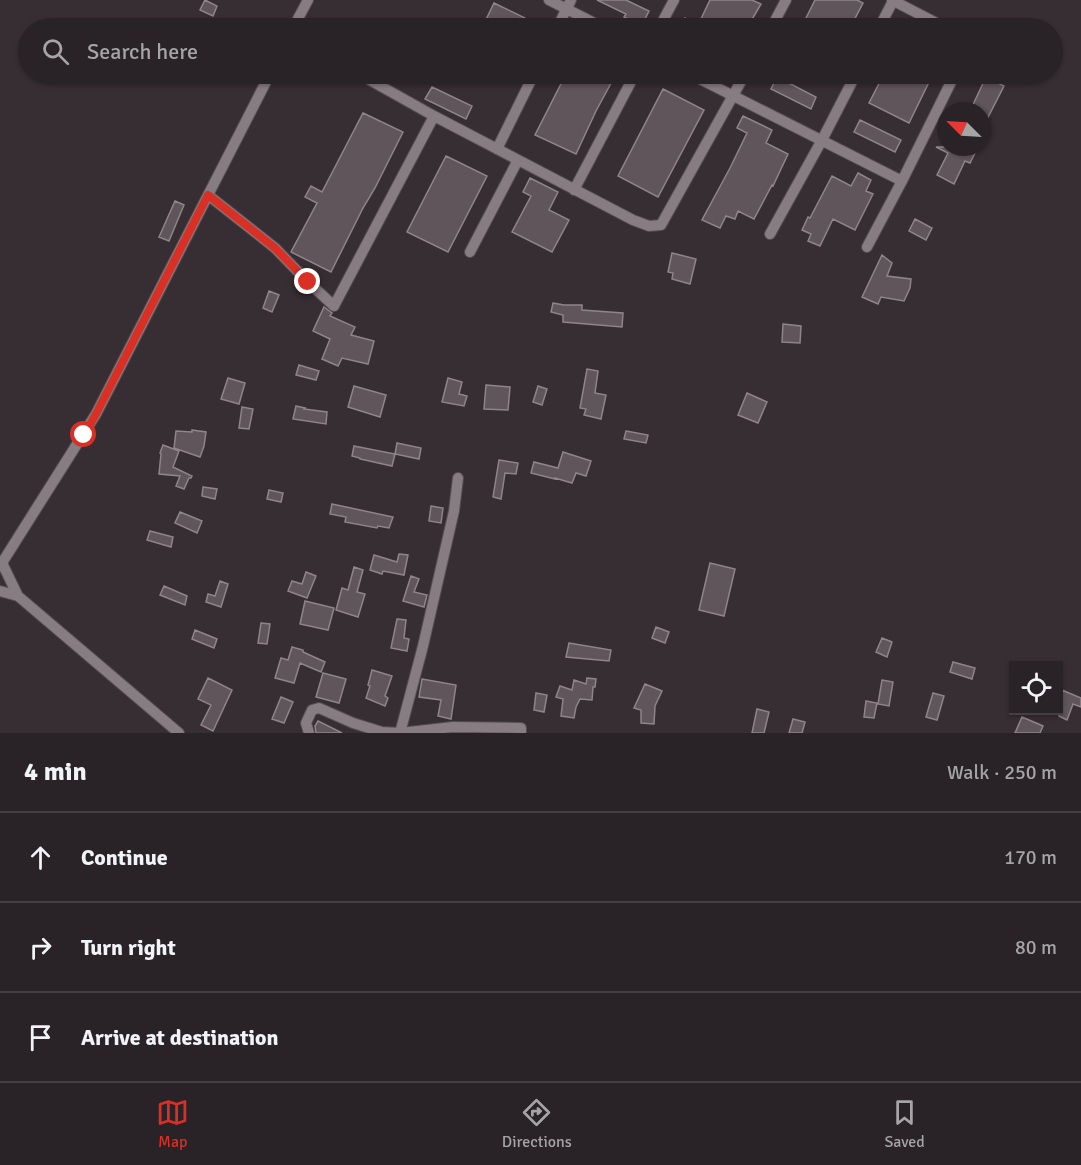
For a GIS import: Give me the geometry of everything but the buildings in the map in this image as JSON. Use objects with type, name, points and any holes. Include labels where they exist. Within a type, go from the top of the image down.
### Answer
[{"type":"street","points":[[298,18],[308,0]]},
{"type":"street","points":[[549,0],[569,4],[589,18]]},
{"type":"street","points":[[664,18],[674,0]]},
{"type":"street","points":[[776,18],[786,0]]},
{"type":"street","points":[[884,18],[892,0],[927,18]]},
{"type":"street","points":[[562,18],[569,4]]},
{"type":"street","points":[[179,733],[18,596],[1,565],[96,414],[265,84]]},
{"type":"street","points":[[377,84],[574,190],[649,226],[661,225],[740,84]]},
{"type":"street","points":[[497,149],[529,84]]},
{"type":"street","points":[[574,190],[630,84]]},
{"type":"street","points":[[710,84],[902,181]]},
{"type":"street","points":[[770,234],[851,84]]},
{"type":"street","points":[[867,247],[950,84]]},
{"type":"street","points":[[208,195],[275,248],[334,306],[434,116]]},
{"type":"street","points":[[470,252],[518,160]]},
{"type":"street","points":[[400,733],[426,635],[454,511],[458,478]]},
{"type":"street","points":[[0,591],[18,596]]},
{"type":"street","points":[[309,733],[306,723],[312,710],[319,708],[353,723],[382,732],[400,733],[464,727],[521,728],[521,733]]},
{"type":"route","points":[[84,435],[208,195],[275,248],[308,282]]}]
